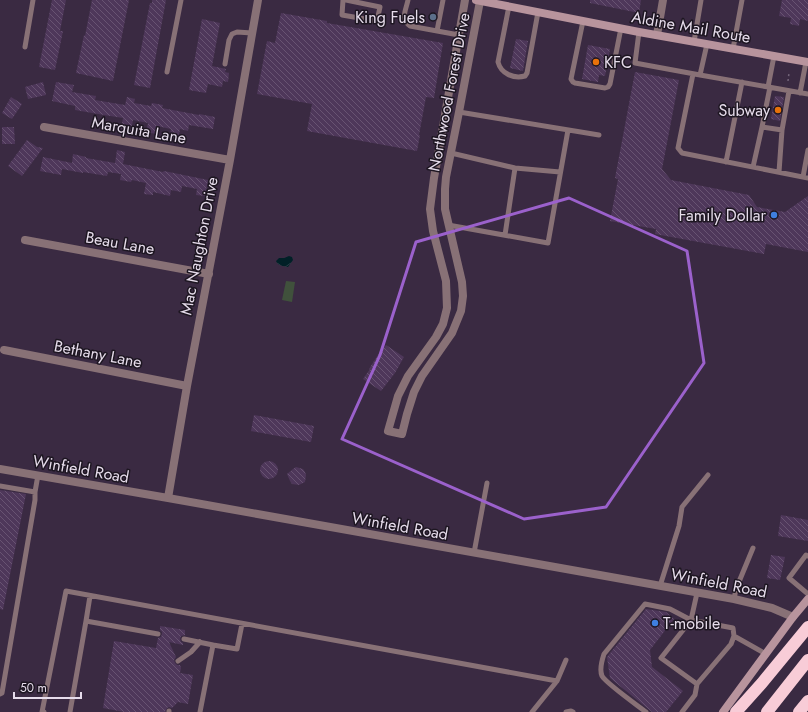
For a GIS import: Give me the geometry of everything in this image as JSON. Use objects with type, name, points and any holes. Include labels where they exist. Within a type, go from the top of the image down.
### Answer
[{"type":"highway","points":[[736,712],[808,627]]},
{"type":"highway","points":[[767,712],[808,660]]},
{"type":"highway","points":[[799,712],[808,701]]},
{"type":"main road","name":"Aldine Mail Route","points":[[478,0],[639,32],[807,62]]},
{"type":"main road","points":[[723,712],[793,617],[808,600]]},
{"type":"street","name":"Mac Naughton Drive","points":[[168,498],[187,386],[230,160],[258,0]]},
{"type":"street","name":"Northwood Forest Drive","points":[[465,0],[432,188],[430,209],[433,231],[446,280],[447,308],[444,324],[436,338],[408,376],[398,396],[388,430],[402,434],[414,392],[422,376],[452,333],[461,311],[463,296],[462,282],[445,209],[446,177],[460,112],[478,0]]},
{"type":"street","points":[[657,35],[663,0]]},
{"type":"street","name":"Marquita Lane","points":[[44,127],[230,160]]},
{"type":"street","name":"Northwood Forest Drive","points":[[432,188],[446,189]]},
{"type":"street","name":"Beau Lane","points":[[25,240],[209,274]]},
{"type":"street","points":[[447,308],[461,311]]},
{"type":"street","name":"Bethany Lane","points":[[4,350],[187,386]]},
{"type":"street","name":"Winfield Road","points":[[0,469],[734,599],[772,608],[793,617]]},
{"type":"lane","points":[[24,47],[33,0]]},
{"type":"lane","points":[[167,72],[181,0]]},
{"type":"lane","points":[[380,7],[344,0],[342,15],[377,21],[380,7],[381,0]]},
{"type":"lane","points":[[408,0],[404,18],[405,22],[410,26],[459,35]]},
{"type":"lane","points":[[437,31],[443,0]]},
{"type":"lane","points":[[694,42],[701,0]]},
{"type":"lane","points":[[733,49],[742,0]]},
{"type":"lane","points":[[509,6],[498,62],[502,70],[509,75],[522,77],[527,73],[538,12]]},
{"type":"lane","points":[[583,21],[571,79],[572,82],[575,83],[605,88],[608,87],[610,84],[621,28]]},
{"type":"lane","points":[[225,64],[229,40],[232,34],[237,32],[252,33]]},
{"type":"lane","points":[[639,32],[635,63],[808,94]]},
{"type":"lane","points":[[700,75],[707,44]]},
{"type":"lane","points":[[753,167],[762,127],[774,56]]},
{"type":"lane","points":[[800,93],[807,62]]},
{"type":"lane","points":[[693,74],[678,148],[682,153],[805,178],[808,150]]},
{"type":"lane","points":[[726,162],[742,82]]},
{"type":"lane","points":[[779,172],[782,130],[790,91]]},
{"type":"lane","points":[[460,112],[599,135]]},
{"type":"lane","points":[[762,127],[782,130]]},
{"type":"lane","points":[[448,225],[548,243],[568,130]]},
{"type":"lane","points":[[451,153],[515,168],[560,172]]},
{"type":"lane","points":[[505,235],[515,168]]},
{"type":"lane","points":[[660,586],[679,526],[682,508],[708,475]]},
{"type":"lane","points":[[0,694],[2,693],[38,476]]},
{"type":"lane","points":[[474,553],[487,483]]},
{"type":"lane","points":[[0,486],[35,492]]},
{"type":"lane","points":[[734,599],[736,589],[753,548]]},
{"type":"lane","points":[[808,556],[806,555],[789,578],[808,594]]},
{"type":"lane","points":[[44,712],[42,712],[66,591],[557,682]]},
{"type":"lane","points":[[697,593],[691,620],[661,658],[697,684]]},
{"type":"lane","points":[[70,712],[90,596]]},
{"type":"lane","points":[[646,712],[609,683],[602,675],[601,663],[604,654],[645,604],[670,609],[691,620],[733,628],[734,636],[731,644],[697,684],[695,695],[682,712]]},
{"type":"lane","points":[[86,621],[158,634]]},
{"type":"lane","points":[[184,639],[237,649],[242,624]]},
{"type":"lane","points":[[734,636],[766,654]]},
{"type":"lane","points":[[178,661],[191,652],[200,642]]},
{"type":"lane","points":[[200,712],[212,645]]},
{"type":"lane","points":[[532,712],[557,682],[566,660]]},
{"type":"lane","points":[[566,712],[571,710],[573,712]]},
{"type":"path","points":[[788,81],[789,73]]},
{"type":"highlighted area","points":[[569,198],[687,251],[704,363],[606,507],[524,519],[342,439],[380,355],[416,242]]},
{"type":"shaded area","points":[[286,281],[295,282],[292,302],[282,300]]},
{"type":"water","points":[[289,256],[292,257],[293,260],[288,267],[279,265],[276,261],[279,258]]},
{"type":"building","points":[[52,0],[66,0],[60,31],[63,31],[55,70],[39,67]]},
{"type":"building","points":[[92,0],[129,0],[113,81],[76,73]]},
{"type":"building","points":[[152,0],[166,0],[150,88],[134,85],[150,3],[152,3]]},
{"type":"building","points":[[590,0],[641,0],[639,13],[590,3]]},
{"type":"building","points":[[782,0],[808,0],[808,21],[800,19],[799,26],[790,24],[791,18],[779,16]]},
{"type":"building","points":[[281,13],[327,21],[327,23],[443,43],[434,98],[426,97],[417,151],[307,131],[312,104],[257,94],[267,41],[275,43]]},
{"type":"building","points":[[202,19],[220,23],[212,66],[226,69],[225,72],[229,73],[228,82],[223,81],[222,87],[208,84],[206,93],[189,90]]},
{"type":"building","points":[[516,39],[528,41],[523,71],[510,68]]},
{"type":"building","points":[[588,45],[610,49],[605,76],[599,75],[598,82],[582,79]]},
{"type":"building","points":[[635,72],[679,80],[662,169],[671,180],[749,195],[757,207],[785,212],[808,196],[808,252],[766,244],[764,254],[655,234],[656,229],[610,221],[618,179],[615,178]]},
{"type":"building","points":[[43,82],[46,95],[28,99],[25,87]]},
{"type":"building","points":[[56,82],[74,85],[72,92],[96,96],[95,100],[125,105],[127,97],[135,99],[134,103],[151,106],[152,103],[163,105],[162,108],[215,117],[213,129],[189,125],[188,131],[180,129],[178,140],[169,138],[171,129],[157,126],[156,134],[146,132],[148,123],[133,120],[131,131],[121,129],[123,118],[75,110],[75,106],[52,101]]},
{"type":"building","points":[[775,96],[784,97],[780,121],[771,119]]},
{"type":"building","points":[[11,97],[22,104],[12,119],[2,113]]},
{"type":"building","points":[[2,127],[14,127],[15,144],[2,144]]},
{"type":"building","points":[[27,140],[37,147],[43,148],[22,176],[8,166]]},
{"type":"building","points":[[117,150],[125,152],[123,164],[208,180],[205,196],[196,195],[197,189],[182,186],[181,192],[171,190],[170,196],[153,192],[153,195],[144,194],[146,183],[132,180],[131,182],[120,180],[121,174],[108,172],[107,176],[62,169],[61,175],[40,171],[43,157],[72,163],[73,154],[115,163]]},
{"type":"building","points":[[386,345],[404,357],[395,373],[381,391],[363,379],[381,350],[382,351]]},
{"type":"building","points":[[254,415],[314,426],[311,442],[251,431]]},
{"type":"building","points":[[265,461],[273,461],[278,466],[276,477],[273,479],[265,479],[260,474],[260,466]]},
{"type":"building","points":[[296,467],[303,469],[306,475],[305,482],[299,485],[292,484],[287,474]]},
{"type":"building","points":[[0,490],[26,494],[3,610],[0,609]]},
{"type":"building","points":[[781,515],[808,520],[808,541],[778,536]]},
{"type":"building","points":[[771,555],[785,557],[780,580],[767,578]]},
{"type":"building","points":[[646,609],[666,612],[674,619],[650,650],[652,667],[683,691],[666,712],[652,712],[610,678],[607,657]]},
{"type":"building","points":[[160,626],[185,630],[185,635],[181,636],[180,639],[183,645],[169,642],[176,657],[174,660],[175,663],[180,665],[180,673],[193,675],[188,704],[178,702],[172,708],[167,708],[165,712],[124,712],[103,708],[114,641],[156,648],[158,638],[161,637],[162,634]]},
{"type":"place","name":"King Fuels","points":[[433,17]]},
{"type":"place","name":"KFC","points":[[596,62]]},
{"type":"place","name":"Subway","points":[[778,110]]},
{"type":"place","name":"Family Dollar","points":[[774,215]]},
{"type":"place","name":"T-mobile","points":[[655,623]]}]
